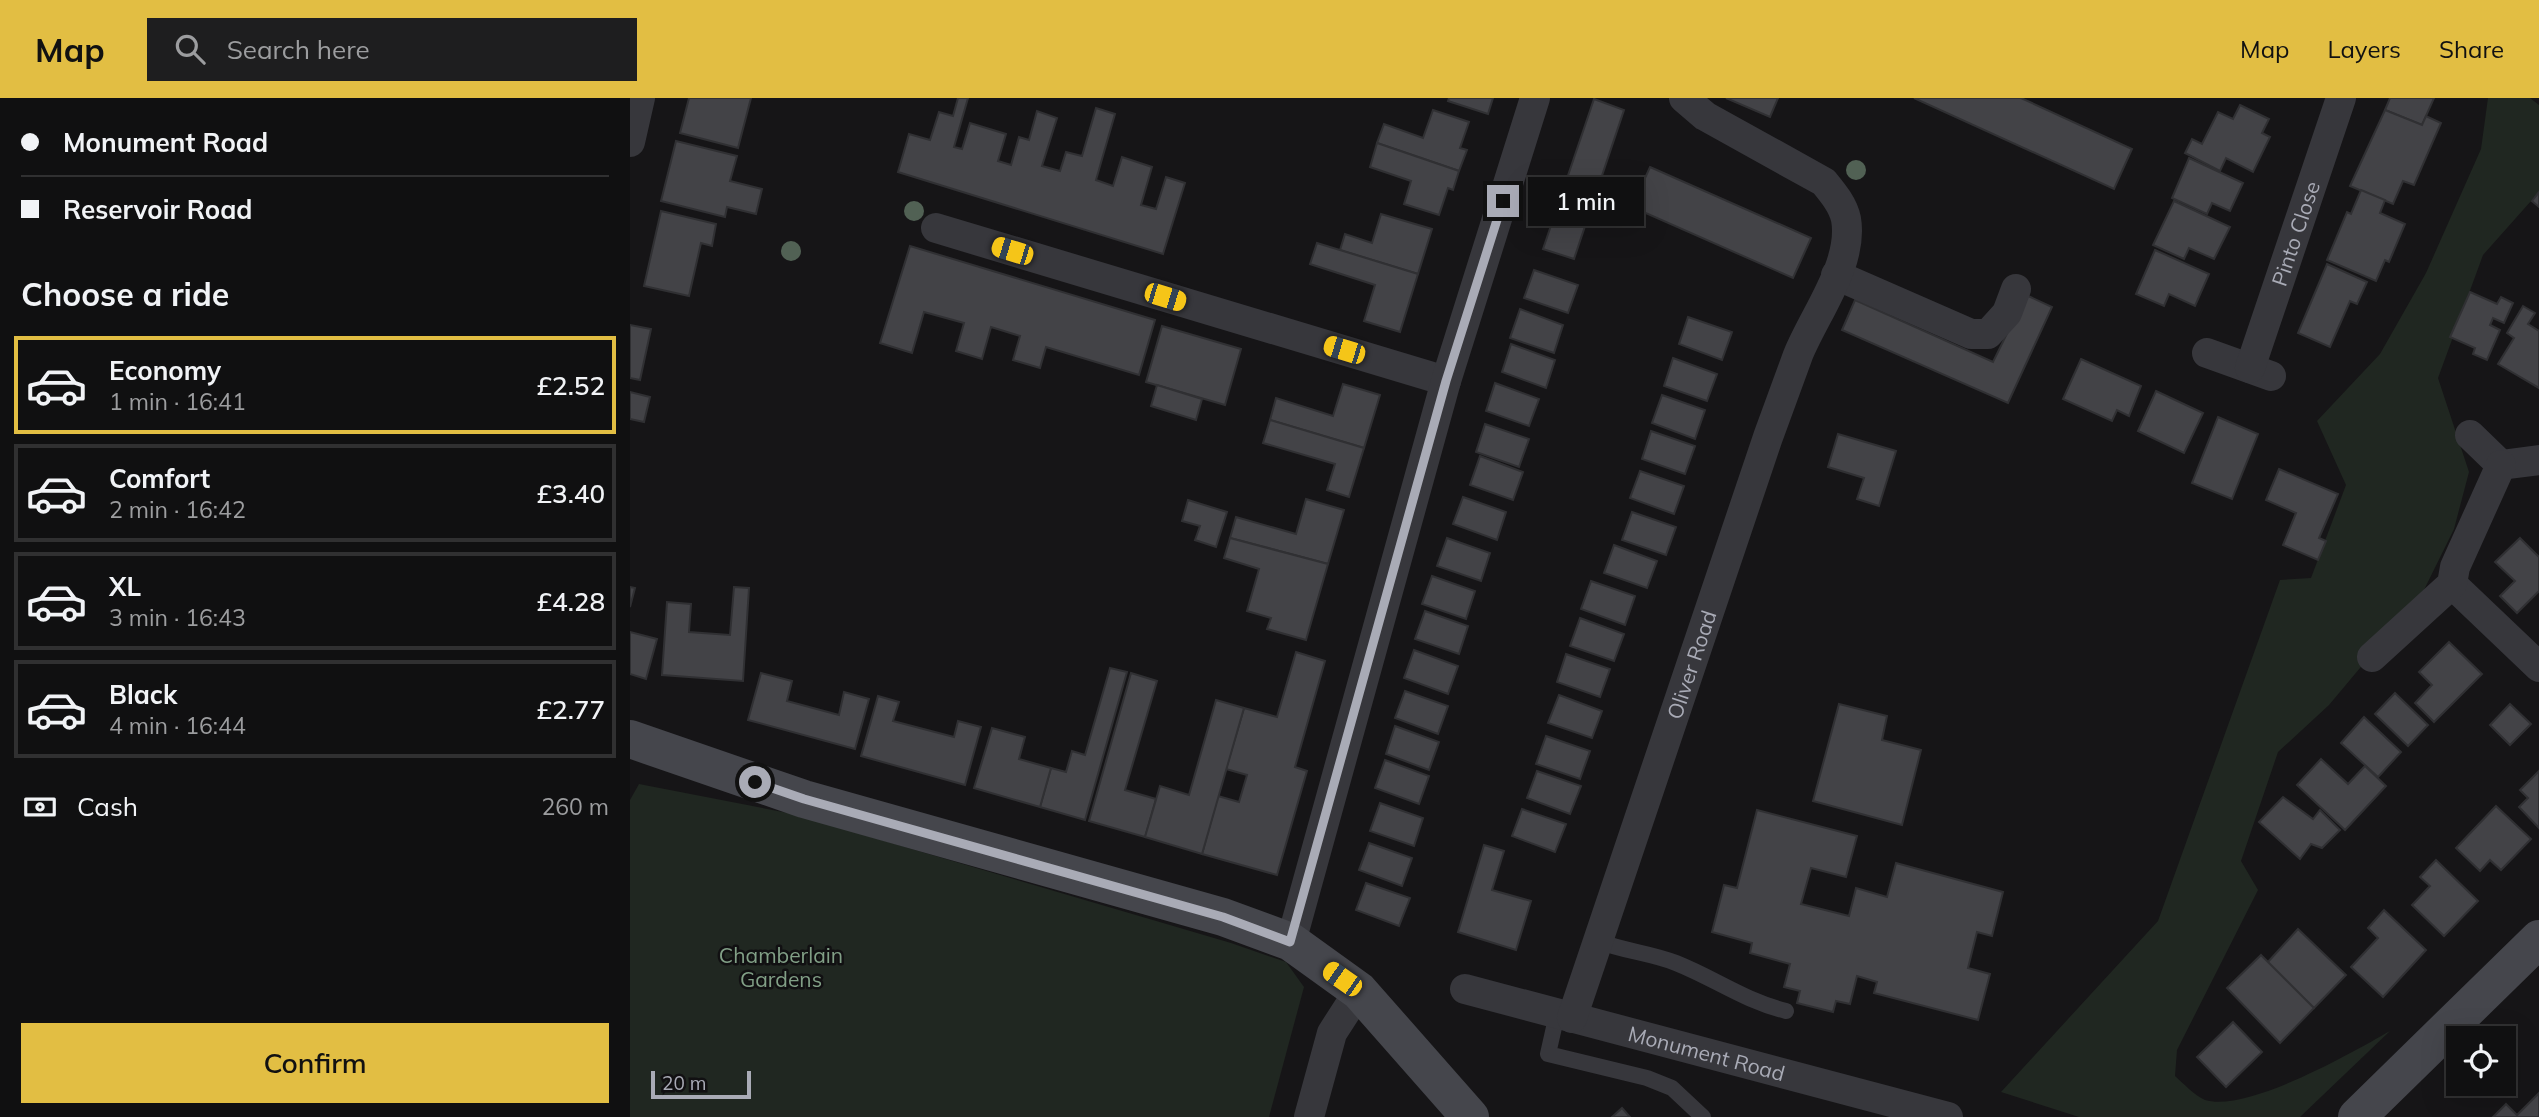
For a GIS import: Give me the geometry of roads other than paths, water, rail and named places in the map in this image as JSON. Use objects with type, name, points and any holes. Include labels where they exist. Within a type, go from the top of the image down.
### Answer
[{"type":"main road","points":[[630,739],[804,799],[1223,917],[1290,942],[1359,991],[1470,1117]]},
{"type":"main road","points":[[2357,1117],[2539,939]]},
{"type":"street","points":[[630,142],[640,98]]},
{"type":"street","points":[[1290,942],[1446,381],[1535,98]]},
{"type":"street","name":"Oliver Road","points":[[1564,1016],[1598,941],[1768,437],[1815,315],[1836,275],[1846,244],[1846,218],[1837,198],[1824,182],[1705,116],[1684,98]]},
{"type":"street","name":"Pinto Close","points":[[2207,353],[2260,372],[2341,98]]},
{"type":"street","points":[[936,228],[1446,381]]},
{"type":"street","points":[[1836,275],[1971,334],[1988,334],[2007,313],[2016,289]]},
{"type":"street","points":[[2470,435],[2501,465]]},
{"type":"street","points":[[2501,465],[2539,460]]},
{"type":"street","points":[[2372,657],[2452,584],[2455,567],[2501,465]]},
{"type":"street","points":[[2452,584],[2539,667]]},
{"type":"street","name":"Monument Road","points":[[1465,989],[1933,1115]]},
{"type":"street","points":[[1310,1117],[1332,1034],[1359,991]]},
{"type":"lane","points":[[1598,941],[1624,952],[1675,962],[1752,1002],[1786,1011]]},
{"type":"lane","points":[[1564,1016],[1548,1054],[1647,1078],[1672,1088],[1703,1117]]},
{"type":"park label","name":"Chamberlain Gardens","points":[[781,967]]}]
